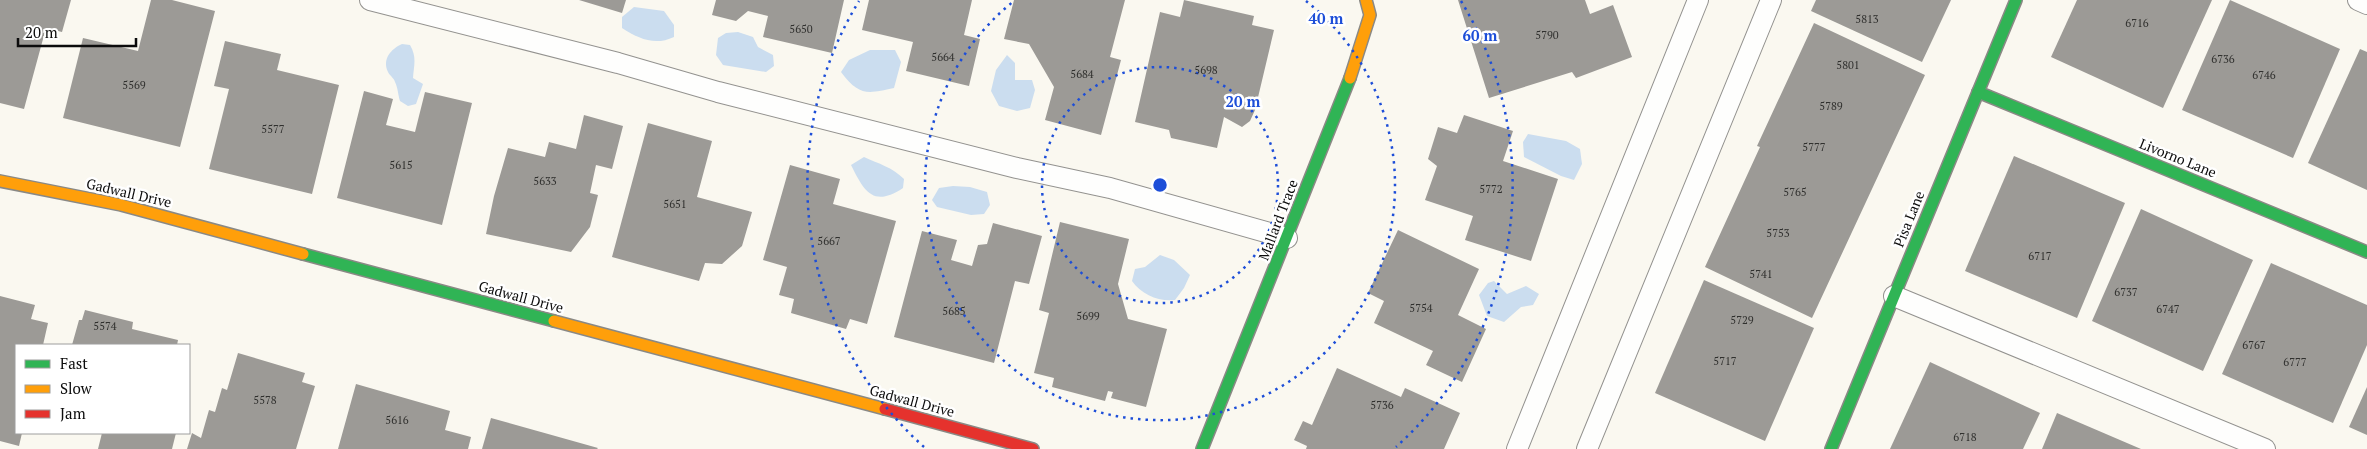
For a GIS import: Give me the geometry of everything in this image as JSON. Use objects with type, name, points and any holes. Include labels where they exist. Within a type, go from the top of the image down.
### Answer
[{"type":"street","name":"Mallard Trace","points":[[1202,449],[1356,62],[1370,15],[1366,0]]},
{"type":"street","name":"Pisa Lane","points":[[1831,449],[2016,0]]},
{"type":"street","name":"Livorno Lane","points":[[1978,92],[2367,252]]},
{"type":"street","name":"Gadwall Drive","points":[[0,182],[121,205],[1033,449]]},
{"type":"lane","points":[[370,0],[618,63],[727,95],[1017,168],[1110,188],[1287,238]]},
{"type":"lane","points":[[1517,449],[1698,0]]},
{"type":"lane","points":[[1587,449],[1771,0]]},
{"type":"lane","points":[[2358,0],[2367,4]]},
{"type":"lane","points":[[1894,296],[2265,449]]},
{"type":"water","points":[[634,7],[664,11],[674,25],[674,37],[660,41],[647,40],[622,28],[622,17]]},
{"type":"water","points":[[738,32],[753,37],[758,47],[773,55],[774,66],[766,72],[723,65],[716,55],[718,38],[726,33]]},
{"type":"water","points":[[402,44],[410,45],[414,57],[413,78],[423,84],[416,104],[408,106],[400,101],[394,79],[386,67],[389,55]]},
{"type":"water","points":[[870,50],[895,50],[901,62],[894,88],[870,92],[864,91],[853,85],[841,72],[849,60]]},
{"type":"water","points":[[1007,55],[1015,63],[1015,80],[1032,80],[1035,90],[1030,108],[1017,111],[999,106],[991,91],[996,70]]},
{"type":"water","points":[[1528,134],[1566,141],[1580,149],[1582,164],[1574,180],[1561,176],[1524,157],[1523,142]]},
{"type":"water","points":[[864,157],[895,171],[904,179],[903,188],[884,197],[871,194],[860,182],[851,165]]},
{"type":"water","points":[[953,186],[970,187],[987,192],[990,205],[984,214],[971,215],[937,207],[932,200],[939,188]]},
{"type":"water","points":[[1160,255],[1174,260],[1190,275],[1184,288],[1175,300],[1157,299],[1146,294],[1132,281],[1135,269],[1145,267]]},
{"type":"water","points":[[1494,281],[1507,294],[1526,286],[1539,294],[1533,305],[1521,307],[1504,322],[1487,316],[1479,295],[1488,283]]},
{"type":"building","points":[[0,0],[71,0],[62,32],[46,28],[24,109],[0,103]]},
{"type":"building","points":[[151,0],[172,0],[215,11],[180,147],[63,118],[83,38],[138,51]]},
{"type":"building","points":[[579,0],[626,0],[622,13]]},
{"type":"building","points":[[716,0],[844,0],[832,53],[763,37],[768,16],[748,11],[736,21],[712,15]]},
{"type":"building","points":[[869,0],[972,0],[964,35],[980,39],[969,86],[906,71],[913,42],[862,30]]},
{"type":"building","points":[[1014,0],[1125,0],[1110,57],[1121,60],[1101,135],[1045,120],[1054,87],[1029,44],[1004,39]]},
{"type":"building","points":[[1184,0],[1254,16],[1252,25],[1274,30],[1255,110],[1250,121],[1242,127],[1224,117],[1217,148],[1171,138],[1169,130],[1135,122],[1160,12],[1180,17]]},
{"type":"building","points":[[1458,0],[1585,0],[1590,14],[1613,5],[1632,57],[1576,78],[1572,72],[1489,98]]},
{"type":"building","points":[[1816,0],[1951,0],[1922,62],[1811,11]]},
{"type":"building","points":[[2077,0],[2212,0],[2163,108],[2051,57]]},
{"type":"building","points":[[2230,0],[2340,49],[2293,158],[2182,110]]},
{"type":"building","points":[[1814,23],[1925,75],[1812,318],[1705,267],[1760,147],[1757,146]]},
{"type":"building","points":[[225,41],[281,54],[277,70],[339,85],[312,194],[209,169],[229,89],[214,86]]},
{"type":"building","points":[[2360,49],[2367,52],[2367,190],[2308,163]]},
{"type":"building","points":[[364,91],[393,99],[386,125],[415,132],[425,92],[472,103],[442,225],[337,198]]},
{"type":"building","points":[[584,115],[623,126],[612,169],[596,165],[590,193],[598,195],[590,227],[571,252],[486,234],[494,196],[508,148],[545,157],[549,142],[576,149]]},
{"type":"building","points":[[1464,115],[1513,131],[1503,161],[1558,179],[1531,261],[1465,240],[1473,216],[1425,200],[1437,166],[1428,159],[1438,127],[1457,133]]},
{"type":"building","points":[[648,123],[712,141],[697,197],[752,212],[742,246],[722,264],[705,263],[699,281],[612,257]]},
{"type":"building","points":[[2014,156],[2125,203],[2077,318],[1965,271]]},
{"type":"building","points":[[790,165],[840,179],[833,204],[896,221],[867,324],[850,319],[846,329],[791,313],[794,299],[779,295],[787,267],[763,260]]},
{"type":"building","points":[[2141,209],[2253,260],[2203,371],[2092,321]]},
{"type":"building","points":[[1060,222],[1129,239],[1118,284],[1128,319],[1167,329],[1146,407],[1111,398],[1113,392],[1108,391],[1105,401],[1052,387],[1054,378],[1034,373],[1049,313],[1039,310]]},
{"type":"building","points":[[993,223],[1042,236],[1029,284],[1015,281],[994,363],[894,337],[922,231],[957,240],[951,260],[972,266],[978,245],[987,244]]},
{"type":"building","points":[[1398,230],[1479,269],[1458,315],[1486,329],[1462,382],[1426,365],[1433,351],[1374,323],[1384,301],[1368,293]]},
{"type":"building","points":[[2271,263],[2367,305],[2367,345],[2333,423],[2222,374]]},
{"type":"building","points":[[1704,280],[1814,328],[1765,441],[1655,393]]},
{"type":"building","points":[[0,296],[35,305],[31,319],[48,323],[43,344],[15,344],[15,434],[22,434],[19,446],[0,441]]},
{"type":"building","points":[[85,310],[133,322],[132,329],[178,340],[177,344],[72,344],[79,320],[82,320]]},
{"type":"building","points":[[238,353],[305,373],[302,382],[315,386],[296,449],[187,449],[192,433],[201,438],[209,410],[215,412],[222,388],[227,390]]},
{"type":"building","points":[[1930,362],[2040,413],[2023,449],[1890,449]]},
{"type":"building","points":[[1337,368],[1401,397],[1405,388],[1460,413],[1444,449],[1306,449],[1307,446],[1294,440],[1303,421],[1312,425]]},
{"type":"building","points":[[356,384],[450,411],[445,430],[471,437],[468,449],[338,449]]},
{"type":"building","points":[[2367,387],[2367,435],[2349,427]]},
{"type":"building","points":[[2057,413],[2141,449],[2042,449]]},
{"type":"building","points":[[491,418],[598,448],[482,449]]},
{"type":"building","points":[[102,434],[176,434],[172,449],[98,449]]},
{"type":"traffic: fast","points":[[1831,449],[2016,0]]},
{"type":"traffic: fast","points":[[1202,449],[1350,78]]},
{"type":"traffic: fast","points":[[1978,92],[2367,252]]},
{"type":"traffic: fast","points":[[303,254],[554,321]]},
{"type":"traffic: slow","points":[[1350,78],[1370,15],[1366,0]]},
{"type":"traffic: slow","points":[[0,181],[121,205],[303,254]]},
{"type":"traffic: slow","points":[[554,321],[885,409]]},
{"type":"traffic: jam","points":[[885,409],[1033,449]]}]
